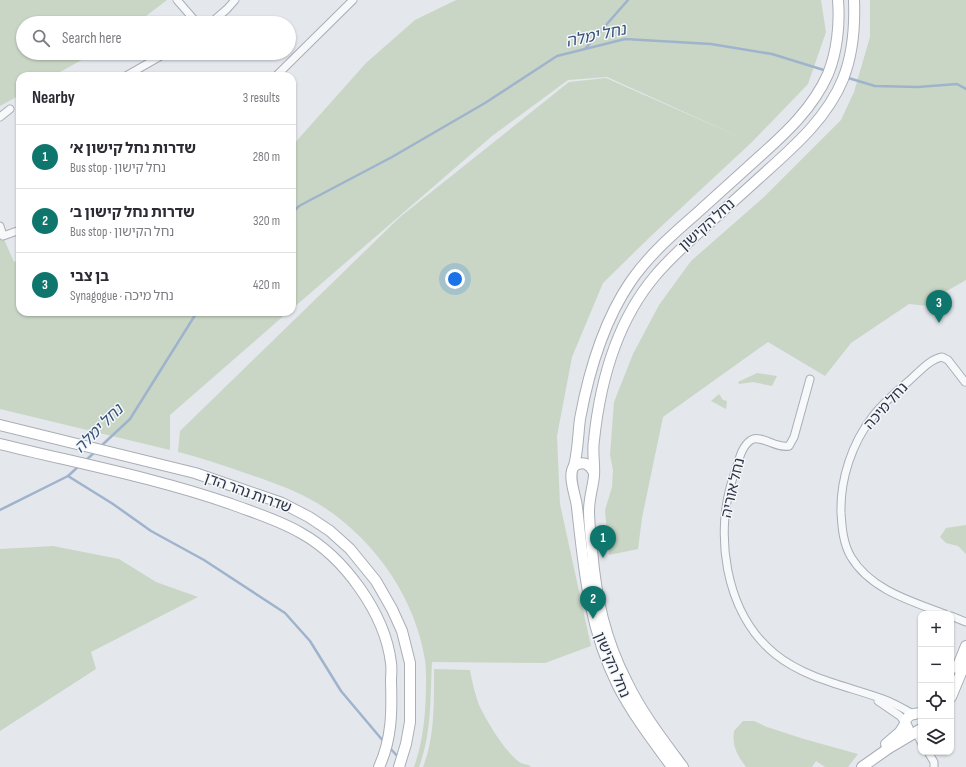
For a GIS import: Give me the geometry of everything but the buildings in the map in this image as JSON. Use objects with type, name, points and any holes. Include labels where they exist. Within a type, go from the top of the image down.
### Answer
[{"type":"main road","name":"נחל הקישון","points":[[574,466],[580,420],[591,370],[603,333],[616,305],[632,280],[651,256],[674,233],[778,140],[807,109],[822,84],[832,63],[837,33],[838,0]]},
{"type":"main road","name":"נחל הקישון","points":[[683,767],[652,725],[634,696],[620,668],[603,621],[595,583],[589,524],[589,501],[593,476],[592,454],[602,393],[618,339],[630,313],[645,289],[663,266],[685,244],[790,151],[819,119],[837,92],[847,68],[853,34],[854,0]]},
{"type":"main road","name":"שדרות נהר הדן","points":[[0,425],[195,473],[282,503],[309,517],[330,531],[350,549],[376,581],[392,609],[402,631],[410,663],[410,722],[406,744],[399,767]]},
{"type":"main road","name":"שדרות נהר הדן","points":[[0,444],[193,491],[277,520],[302,533],[338,561],[361,590],[376,616],[384,635],[391,663],[392,717],[379,767]]},
{"type":"main road","points":[[585,463],[592,468],[593,476],[590,483],[583,486],[576,484],[571,479],[571,472],[574,466],[585,463]]},
{"type":"main road","name":"נחל הקישון","points":[[571,479],[577,502],[586,584],[590,606],[599,637],[612,672],[626,700],[644,730],[672,767]]},
{"type":"main road","points":[[954,674],[966,646]]},
{"type":"main road","points":[[954,690],[966,661]]},
{"type":"main road","points":[[861,767],[872,754],[900,732],[908,717],[918,714]]},
{"type":"main road","points":[[905,724],[909,730],[918,731]]},
{"type":"main road","points":[[861,767],[918,731]]},
{"type":"street","points":[[177,0],[191,16]]},
{"type":"street","points":[[219,16],[235,0]]},
{"type":"street","points":[[296,56],[353,0]]},
{"type":"street","points":[[133,72],[154,60]]},
{"type":"street","points":[[280,72],[292,60]]},
{"type":"street","points":[[0,117],[10,109]]},
{"type":"street","points":[[0,226],[3,236],[16,232]]},
{"type":"street","name":"נחל מיכה","points":[[938,611],[881,587],[859,568],[850,556],[842,534],[841,496],[849,461],[863,431],[873,416],[900,389],[926,366],[942,357],[948,360],[965,382]]},
{"type":"street","name":"נחל אוריה","points":[[810,379],[794,437],[789,446],[781,446],[759,438],[753,438],[743,448],[733,476],[725,512],[724,539],[730,580],[745,619],[758,637],[774,654],[798,669],[883,699],[918,714]]},
{"type":"street","points":[[954,617],[966,622]]},
{"type":"street","name":"נחל אוריה","points":[[867,694],[900,716],[905,724]]},
{"type":"street","points":[[930,755],[934,762],[934,767]]},
{"type":"green space","points":[[0,0],[167,0],[146,16],[16,16],[16,60],[82,60],[60,72],[16,72],[16,97],[0,106]]},
{"type":"green space","points":[[456,0],[821,0],[826,32],[808,84],[752,142],[603,283],[572,357],[557,436],[560,504],[591,646],[545,663],[432,662],[430,715],[426,741],[419,767],[414,767],[424,724],[426,692],[425,660],[420,636],[412,613],[388,570],[373,550],[356,532],[317,503],[275,483],[178,452],[180,431],[400,217],[569,82],[606,78],[744,139],[607,77],[568,80],[492,136],[296,306],[296,142],[366,63],[415,20]]},
{"type":"green space","points":[[870,0],[966,0],[966,280],[945,292],[928,306],[909,304],[851,343],[825,376],[768,342],[663,417],[642,518],[638,549],[609,555],[605,510],[612,487],[613,470],[610,455],[614,402],[633,354],[659,305],[691,261],[764,197],[841,120],[854,92],[870,37]]},
{"type":"green space","points":[[0,230],[14,262],[16,261],[16,316],[283,316],[170,415],[170,450],[0,409]]},
{"type":"green space","points":[[757,373],[777,376],[772,386],[753,382],[739,384],[738,382]]},
{"type":"green space","points":[[719,394],[723,400],[727,401],[726,409],[711,401]]},
{"type":"green space","points":[[966,525],[966,554],[958,546],[946,543],[940,537],[946,528]]},
{"type":"green space","points":[[53,546],[119,559],[156,582],[198,597],[91,652],[96,669],[0,731],[0,549]]},
{"type":"green space","points":[[434,669],[470,670],[479,705],[491,727],[513,756],[520,762],[531,767],[423,767],[430,744],[432,731]]},
{"type":"green space","points":[[743,721],[754,721],[767,727],[804,739],[858,754],[848,767],[825,767],[816,761],[812,767],[746,767],[738,754],[734,741],[734,731]]},
{"type":"waterway","points":[[585,49],[628,0]]},
{"type":"waterway","name":"נחל ימלה","points":[[296,209],[299,206],[392,157],[485,103],[557,56],[625,39],[711,44],[772,54],[827,71]]},
{"type":"waterway","name":"נחל ימלה","points":[[845,77],[875,86],[918,87],[957,84],[966,89]]},
{"type":"waterway","name":"נחל ימלה","points":[[100,447],[130,419],[194,316]]},
{"type":"waterway","name":"נחל ימלה","points":[[85,461],[95,452]]},
{"type":"waterway","name":"נחל ימלה","points":[[0,510],[68,476],[80,465]]},
{"type":"waterway","points":[[68,476],[113,504],[151,531],[204,560],[285,613],[310,641],[341,691],[384,742]]},
{"type":"waterway","points":[[389,747],[399,758]]},
{"type":"place","name":"בן צבי","points":[[939,323]]},
{"type":"place","name":"שדרות נחל קישון א׳","points":[[603,558]]},
{"type":"place","name":"שדרות נחל קישון ב׳","points":[[593,619]]}]
